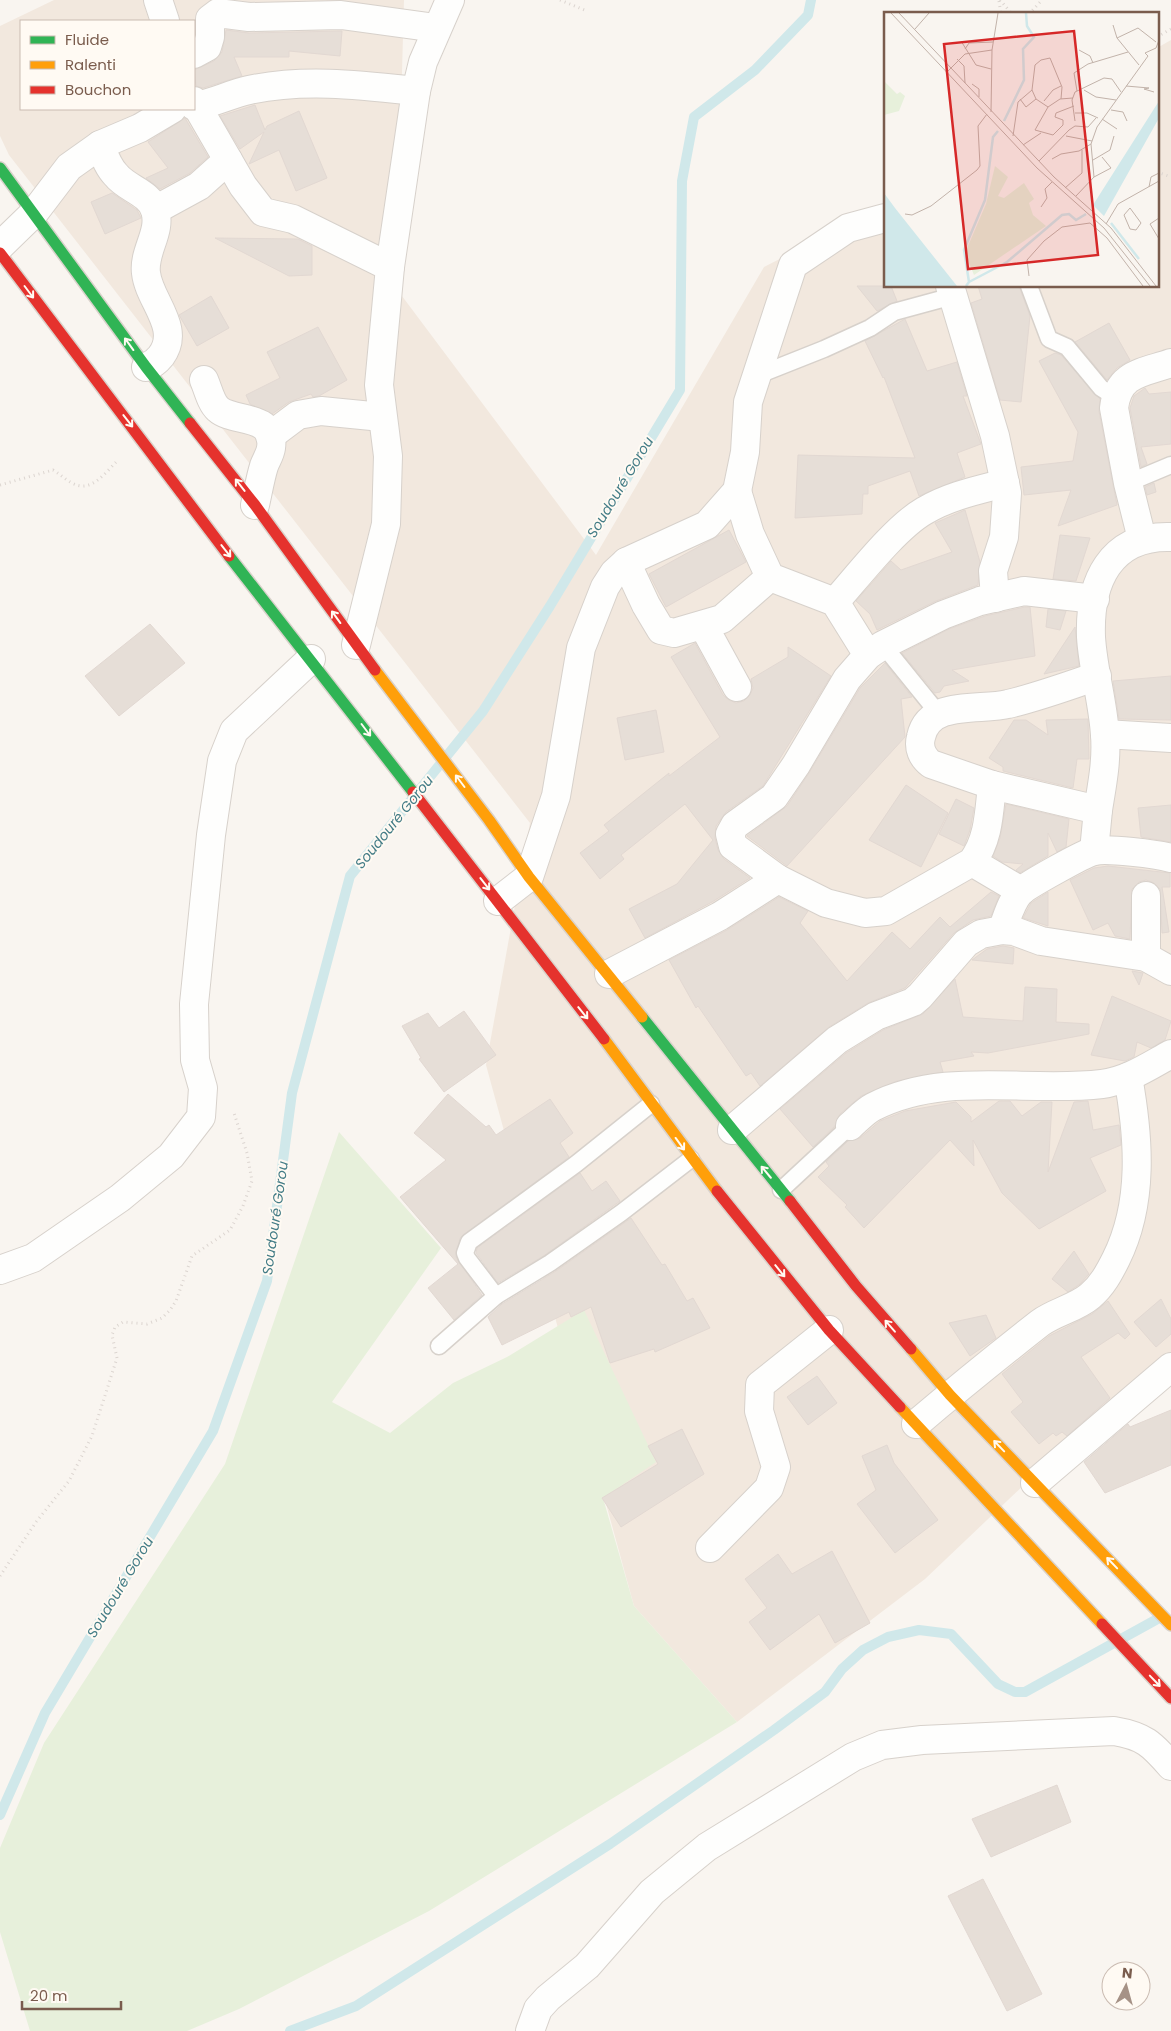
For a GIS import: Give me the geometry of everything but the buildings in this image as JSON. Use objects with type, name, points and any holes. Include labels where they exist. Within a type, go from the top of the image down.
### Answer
[{"type":"main road","points":[[0,168],[146,367],[255,505],[530,877],[856,1286],[950,1395],[1171,1626]]},
{"type":"main road","points":[[0,253],[140,438],[604,1038],[691,1159],[829,1330],[1171,1698]]},
{"type":"street","points":[[158,0],[165,20]]},
{"type":"street","points":[[361,650],[386,524],[388,456],[379,384],[390,267],[416,91],[423,62],[436,28],[450,0]]},
{"type":"street","points":[[195,53],[207,47],[210,37],[210,19],[218,13],[248,17],[341,15],[436,28]]},
{"type":"street","points":[[195,104],[248,90],[334,83],[416,91]]},
{"type":"street","points":[[0,246],[34,213],[69,167],[100,144],[180,110]]},
{"type":"street","points":[[192,110],[262,212],[294,219],[390,267]]},
{"type":"street","points":[[100,144],[104,157],[116,175],[132,189],[149,198],[155,210],[156,228],[146,259],[146,273],[168,328],[168,340],[165,350],[158,360],[146,367]]},
{"type":"street","points":[[155,210],[199,186],[228,160]]},
{"type":"street","points":[[876,650],[836,602],[770,578],[750,534],[737,492],[745,452],[748,402],[793,265],[848,228],[884,218]]},
{"type":"street","points":[[951,291],[995,436],[1007,493],[1004,537],[993,571],[995,598]]},
{"type":"street","points":[[1142,539],[1128,483],[1114,408],[1115,397],[1128,378],[1171,364]]},
{"type":"street","points":[[204,380],[216,408],[230,415],[253,419],[266,429],[270,436],[272,448],[264,465],[255,505]]},
{"type":"street","points":[[270,436],[298,415],[321,411],[382,417]]},
{"type":"street","points":[[836,602],[877,555],[924,511],[958,496],[1004,483]]},
{"type":"street","points":[[498,901],[530,877],[556,796],[581,648],[605,587],[614,573],[626,562],[707,525],[737,492]]},
{"type":"street","points":[[1094,851],[1098,810],[1106,764],[1105,734],[1092,639],[1095,599],[1106,567],[1120,549],[1153,536],[1171,537]]},
{"type":"street","points":[[626,562],[646,605],[661,630],[674,633],[722,619],[770,578]]},
{"type":"street","points":[[992,785],[987,832],[981,850],[972,862],[886,911],[865,912],[826,903],[778,879],[733,846],[730,834],[735,825],[774,797],[796,766],[847,679],[876,650],[943,615],[980,601],[1024,592],[1095,599]]},
{"type":"street","points":[[703,625],[737,687]]},
{"type":"street","points":[[0,1270],[32,1258],[120,1198],[171,1156],[201,1117],[203,1088],[195,1060],[194,1004],[211,835],[222,761],[234,731],[311,659]]},
{"type":"street","points":[[1097,676],[1008,705],[947,710],[938,713],[924,727],[920,747],[924,758],[931,764],[992,785],[1098,810]]},
{"type":"street","points":[[1105,734],[1171,738]]},
{"type":"street","points":[[1002,930],[1014,900],[1021,892],[1094,851],[1133,853],[1171,858]]},
{"type":"street","points":[[972,862],[1021,892]]},
{"type":"street","points":[[609,974],[720,916],[778,879]]},
{"type":"street","points":[[1146,896],[1146,957]]},
{"type":"street","points":[[732,1130],[837,1040],[876,1016],[913,1002],[966,944],[981,934],[1002,930],[1014,931],[1041,941],[1146,957],[1171,971]]},
{"type":"street","points":[[850,1126],[872,1107],[909,1093],[940,1086],[1094,1084],[1128,1077],[1171,1054]]},
{"type":"street","points":[[916,1424],[1042,1322],[1090,1297],[1106,1278],[1122,1246],[1134,1211],[1137,1158],[1134,1110],[1128,1077]]},
{"type":"street","points":[[710,1548],[769,1488],[776,1467],[759,1411],[760,1386],[829,1330]]},
{"type":"street","points":[[1035,1483],[1171,1367]]},
{"type":"street","points":[[530,2031],[535,2016],[543,2003],[587,1966],[652,1892],[707,1847],[853,1757],[882,1745],[922,1740],[1114,1731],[1136,1735],[1147,1742],[1171,1766]]},
{"type":"lane","points":[[1030,288],[1049,340],[1067,347],[1101,388],[1115,397]]},
{"type":"lane","points":[[756,376],[824,349],[870,328],[894,312],[951,291]]},
{"type":"lane","points":[[1128,483],[1171,465]]},
{"type":"lane","points":[[876,650],[938,713]]},
{"type":"lane","points":[[496,1296],[467,1258],[465,1253],[468,1242],[576,1164],[651,1104]]},
{"type":"lane","points":[[781,1190],[850,1126]]},
{"type":"lane","points":[[439,1346],[496,1296],[550,1263],[691,1159]]},
{"type":"path","points":[[560,0],[587,11]]},
{"type":"path","points":[[999,0],[1010,12]]},
{"type":"path","points":[[1031,12],[1042,0]]},
{"type":"path","points":[[1158,36],[1171,29]]},
{"type":"path","points":[[1158,172],[1171,177]]},
{"type":"path","points":[[0,485],[53,470],[77,485],[91,485],[140,438]]},
{"type":"path","points":[[0,1576],[36,1522],[69,1481],[92,1436],[117,1358],[112,1336],[115,1327],[123,1322],[147,1324],[162,1318],[176,1301],[192,1256],[230,1230],[243,1206],[252,1181],[247,1153],[231,1103],[217,1092],[203,1088]]},
{"type":"shaded area","points":[[54,0],[404,0],[396,288],[596,555],[764,267],[884,206],[884,288],[1158,288],[1158,47],[1171,40],[1171,1380],[1089,1423],[925,1579],[737,1722],[634,1606],[486,1065],[530,823],[9,155],[0,136],[0,26]]},
{"type":"green space","points":[[339,1132],[441,1248],[332,1402],[390,1433],[453,1383],[507,1357],[584,1310],[656,1462],[603,1498],[634,1606],[737,1722],[429,1911],[239,2009],[187,2031],[30,2031],[0,1932],[0,1848],[44,1743],[225,1464]]},
{"type":"waterway","name":"Soudouré Gorou","points":[[0,1815],[45,1713],[213,1431],[267,1281],[292,1093],[350,876],[483,711],[550,606],[680,390],[682,181],[694,117],[755,70],[808,15],[811,0]]},
{"type":"waterway","points":[[290,2031],[356,2006],[610,1844],[774,1730],[825,1692],[842,1669],[863,1650],[888,1637],[919,1630],[951,1634],[998,1684],[1015,1692],[1025,1692],[1161,1617]]},
{"type":"traffic: fast","points":[[0,168],[146,367],[190,423]]},
{"type":"traffic: fast","points":[[229,556],[413,792]]},
{"type":"traffic: fast","points":[[642,1017],[790,1201]]},
{"type":"traffic: slow","points":[[375,670],[489,820],[529,877],[642,1017]]},
{"type":"traffic: slow","points":[[604,1039],[717,1191]]},
{"type":"traffic: slow","points":[[911,1349],[950,1395],[1171,1625]]},
{"type":"traffic: slow","points":[[900,1407],[1102,1624]]},
{"type":"traffic: jam","points":[[0,253],[229,556]]},
{"type":"traffic: jam","points":[[190,423],[255,505],[375,670]]},
{"type":"traffic: jam","points":[[413,792],[604,1039]]},
{"type":"traffic: jam","points":[[717,1191],[829,1330],[900,1407]]},
{"type":"traffic: jam","points":[[790,1201],[856,1286],[911,1349]]},
{"type":"traffic: jam","points":[[1102,1624],[1171,1698]]}]
